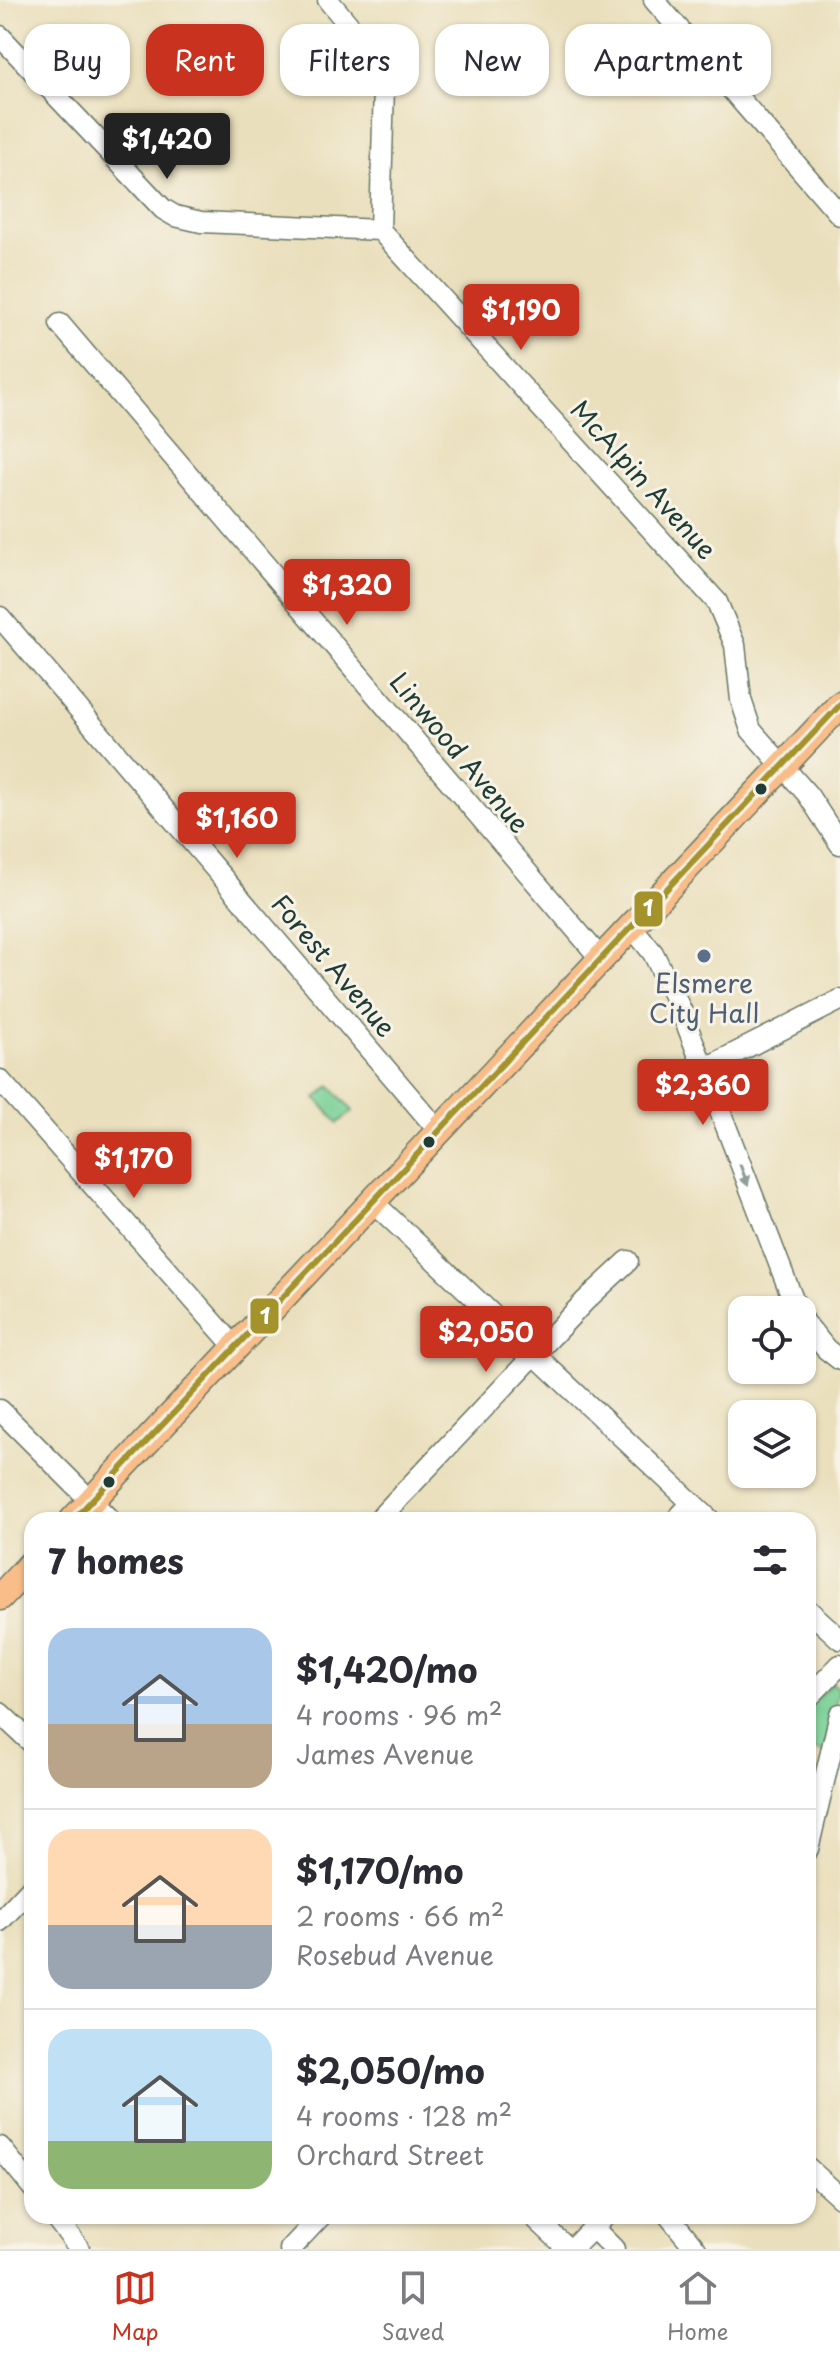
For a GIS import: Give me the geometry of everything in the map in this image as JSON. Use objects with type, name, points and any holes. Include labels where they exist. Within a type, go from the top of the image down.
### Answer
[{"type":"main road","points":[[81,1511],[840,705]]},
{"type":"main road","points":[[0,1597],[24,1572]]},
{"type":"street","points":[[0,36],[163,209],[175,216],[201,222],[380,230],[382,76],[373,54],[328,0]]},
{"type":"street","points":[[654,0],[840,215]]},
{"type":"street","name":"McAlpin Avenue","points":[[380,230],[717,602],[735,645],[746,718],[761,745],[808,795],[840,844]]},
{"type":"street","name":"Linwood Avenue","points":[[60,324],[601,959]]},
{"type":"street","name":"Forest Avenue","points":[[0,617],[439,1131]]},
{"type":"street","points":[[632,927],[653,953],[704,1069],[792,1296]]},
{"type":"street","points":[[704,1069],[840,1000]]},
{"type":"street","points":[[0,1080],[236,1348]]},
{"type":"street","points":[[373,1202],[702,1512]]},
{"type":"street","points":[[386,1512],[628,1261]]},
{"type":"street","points":[[816,1336],[840,1360]]},
{"type":"street","points":[[0,1410],[81,1511]]},
{"type":"street","points":[[684,1512],[692,1503]]},
{"type":"street","points":[[816,1617],[840,1639]]},
{"type":"street","points":[[816,1690],[840,1665]]},
{"type":"street","points":[[0,1713],[24,1736]]},
{"type":"street","points":[[816,1815],[840,1714]]},
{"type":"street","points":[[2,1919],[24,1896]]},
{"type":"street","points":[[0,2147],[24,2177]]},
{"type":"street","points":[[816,2175],[840,2197]]},
{"type":"street","points":[[60,2224],[80,2249]]},
{"type":"street","points":[[290,2249],[313,2224]]},
{"type":"street","points":[[542,2224],[570,2249],[596,2224]]},
{"type":"street","points":[[599,2224],[614,2249]]},
{"type":"street","points":[[676,2224],[696,2249]]},
{"type":"green space","points":[[330,1086],[353,1111],[338,1123],[316,1098]]},
{"type":"green space","points":[[833,1683],[839,1689],[824,1753],[816,1749],[816,1699]]},
{"type":"transit line","name":"1","points":[[81,1512],[840,705]]},
{"type":"place","name":"Elsmere City Hall","points":[[704,956]]}]
